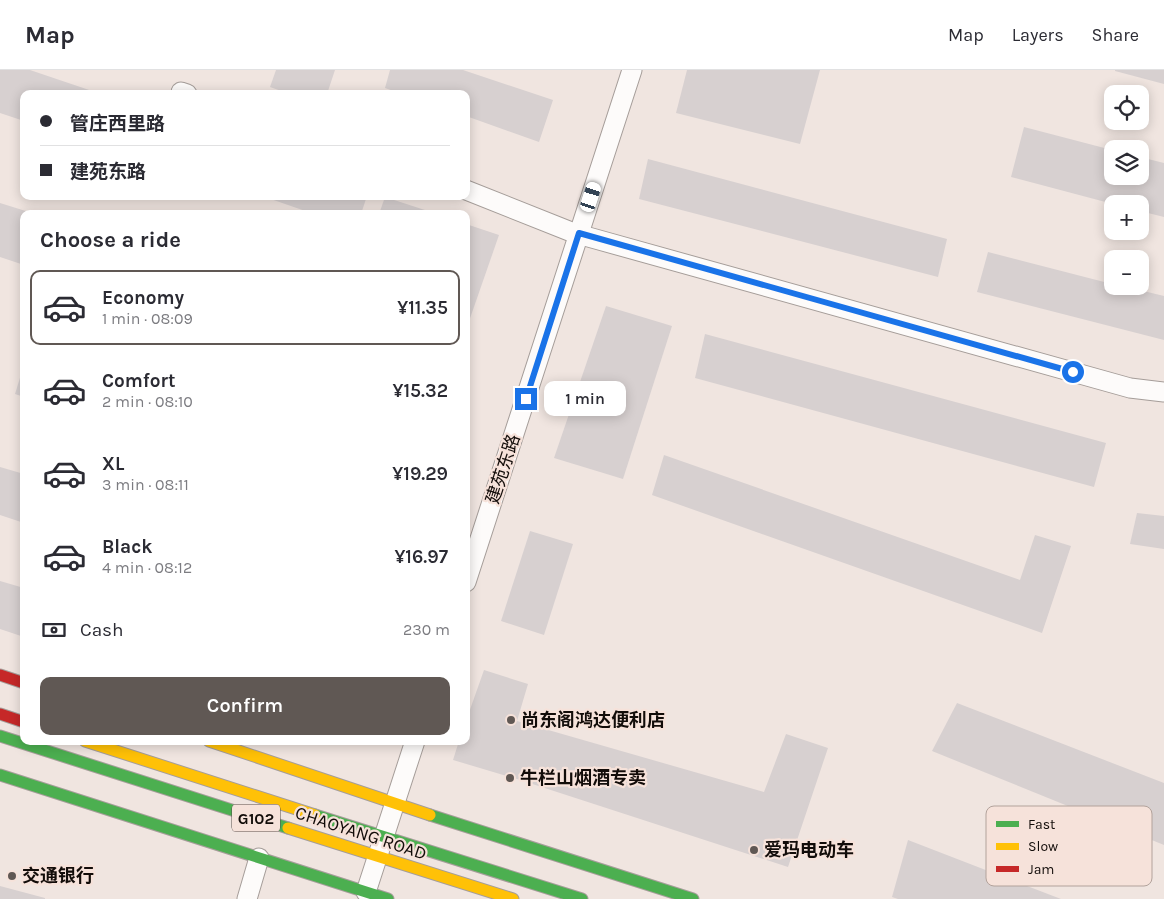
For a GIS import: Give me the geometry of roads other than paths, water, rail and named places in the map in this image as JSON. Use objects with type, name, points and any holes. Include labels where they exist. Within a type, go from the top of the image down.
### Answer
[{"type":"main road","points":[[0,675],[20,682]]},
{"type":"main road","points":[[0,714],[20,721]]},
{"type":"main road","name":"CHAOYANG ROAD","points":[[0,736],[20,742]]},
{"type":"main road","name":"CHAOYANG ROAD","points":[[28,745],[513,899]]},
{"type":"main road","name":"CHAOYANG ROAD","points":[[97,745],[582,899]]},
{"type":"main road","points":[[221,745],[394,804],[694,899]]},
{"type":"main road","points":[[0,775],[388,899]]},
{"type":"street","name":"建苑东路","points":[[470,570],[632,70]]},
{"type":"street","points":[[470,192],[574,233],[1130,388],[1164,392]]},
{"type":"street","points":[[366,892],[414,745]]},
{"type":"street","points":[[247,899],[259,858]]},
{"type":"place","name":"尚东阁鸿达便利店","points":[[511,720]]},
{"type":"place","name":"牛栏山烟酒专卖","points":[[510,778]]},
{"type":"place","name":"爱玛电动车","points":[[754,850]]},
{"type":"place","name":"交通银行","points":[[12,876]]}]
